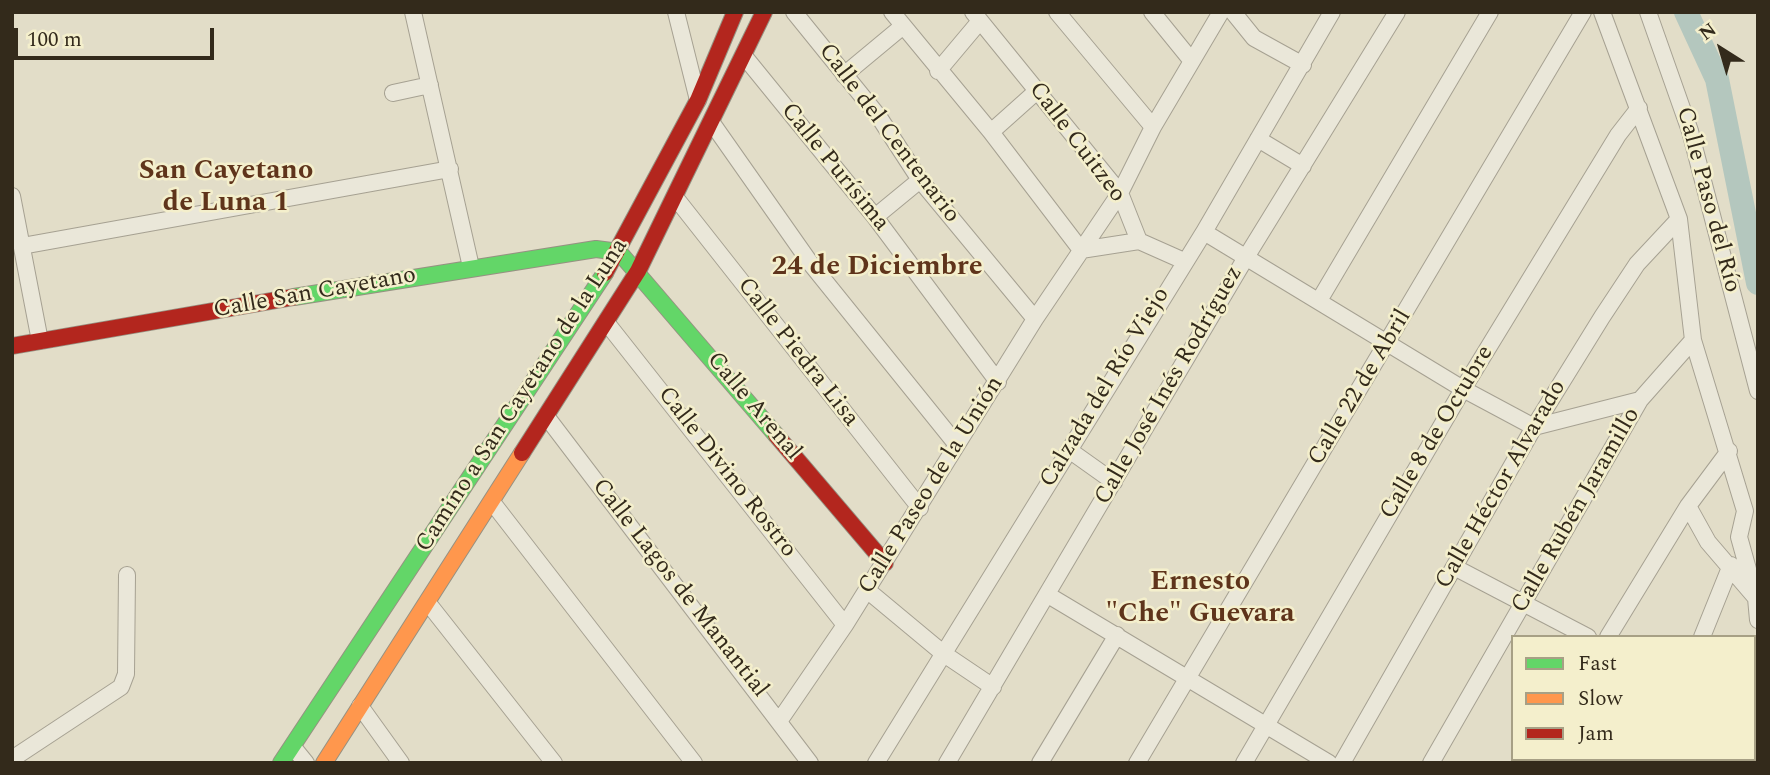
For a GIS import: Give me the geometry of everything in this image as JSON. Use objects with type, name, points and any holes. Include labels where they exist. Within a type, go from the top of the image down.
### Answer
[{"type":"street","points":[[413,12],[471,267]]},
{"type":"street","points":[[676,12],[698,100]]},
{"type":"street","name":"Camino a San Cayetano de la Luna","points":[[281,763],[619,252],[698,100],[735,12]]},
{"type":"street","name":"Camino a San Cayetano de la Luna","points":[[324,763],[638,271],[764,12]]},
{"type":"street","name":"Calle del Centenario","points":[[794,12],[878,117],[920,180],[1035,319]]},
{"type":"street","points":[[892,12],[991,132],[1081,250],[1139,242],[1184,261]]},
{"type":"street","points":[[1057,12],[1153,127]]},
{"type":"street","points":[[1152,12],[1191,60]]},
{"type":"street","name":"Calle Paseo de la Unión","points":[[780,720],[885,563],[1035,319],[1119,193],[1153,127],[1221,12]]},
{"type":"street","points":[[1233,12],[1254,38],[1303,65]]},
{"type":"street","name":"Calle José Inés Rodríguez","points":[[947,763],[1245,259],[1397,12]]},
{"type":"street","points":[[1320,299],[1490,12]]},
{"type":"street","name":"Calle 22 de Abril","points":[[1137,763],[1583,12]]},
{"type":"street","points":[[1602,12],[1679,219],[1693,340],[1729,451],[1745,511],[1739,537],[1756,598],[1758,620]]},
{"type":"street","name":"Calle Paso del Río","points":[[1648,12],[1690,131],[1758,391]]},
{"type":"street","name":"Calzada del Río Viejo","points":[[877,763],[1204,232],[1303,65],[1330,13]]},
{"type":"street","points":[[938,71],[976,16]]},
{"type":"street","name":"Calle Cuitzeo","points":[[976,16],[1119,193],[1139,242]]},
{"type":"street","points":[[844,75],[903,26]]},
{"type":"street","name":"Calle Purísima","points":[[744,56],[874,217],[998,382]]},
{"type":"street","points":[[393,93],[430,85]]},
{"type":"street","points":[[991,132],[1038,90]]},
{"type":"street","name":"Calle 8 de Octubre","points":[[1244,763],[1463,389],[1618,135],[1639,108]]},
{"type":"street","points":[[712,123],[811,264],[957,445]]},
{"type":"street","points":[[1258,139],[1303,166]]},
{"type":"street","points":[[22,246],[450,169]]},
{"type":"street","points":[[874,217],[920,180]]},
{"type":"street","points":[[12,196],[40,341]]},
{"type":"street","name":"Calle Piedra Lisa","points":[[675,197],[920,508]]},
{"type":"street","name":"Calle Héctor Alvarado","points":[[1342,763],[1534,427],[1637,264],[1679,219]]},
{"type":"street","points":[[1204,232],[1245,259],[1320,299],[1463,389],[1534,427],[1640,400]]},
{"type":"street","name":"Calle San Cayetano","points":[[12,346],[471,267],[596,249],[619,252]]},
{"type":"street","name":"Calle Arenal","points":[[619,252],[885,563]]},
{"type":"street","name":"Calle Divino Rostro","points":[[606,322],[845,625]]},
{"type":"street","name":"Calle Rubén Jaramillo","points":[[1431,763],[1640,400],[1693,340]]},
{"type":"street","name":"Calle Lagos de Manantial","points":[[546,416],[810,762]]},
{"type":"street","points":[[1069,450],[1114,482]]},
{"type":"street","points":[[1609,635],[1688,506],[1729,451]]},
{"type":"street","points":[[492,502],[694,763]]},
{"type":"street","points":[[1688,506],[1708,542],[1731,565],[1756,598]]},
{"type":"street","points":[[1703,635],[1731,565]]},
{"type":"street","points":[[1454,567],[1584,635]]},
{"type":"street","points":[[19,759],[121,687],[126,674],[127,575]]},
{"type":"street","points":[[867,590],[944,654],[993,687]]},
{"type":"street","points":[[1048,595],[1329,763]]},
{"type":"street","points":[[428,603],[554,763]]},
{"type":"street","points":[[1040,763],[1117,635]]},
{"type":"street","points":[[360,706],[401,763]]},
{"type":"street","points":[[293,747],[306,763]]},
{"type":"waterway","points":[[1686,12],[1717,79],[1758,283]]},
{"type":"traffic: fast","points":[[294,297],[596,249],[619,252],[776,435]]},
{"type":"traffic: fast","points":[[281,763],[605,273]]},
{"type":"traffic: slow","points":[[324,763],[522,453]]},
{"type":"traffic: jam","points":[[605,273],[698,100],[735,12]]},
{"type":"traffic: jam","points":[[522,453],[638,271],[764,12]]},
{"type":"traffic: jam","points":[[12,346],[294,297]]},
{"type":"traffic: jam","points":[[776,435],[885,563]]},
{"type":"district","name":"San Cayetano de Luna 1","points":[[226,189]]},
{"type":"district","name":"24 de Diciembre","points":[[877,269]]},
{"type":"district","name":"Ernesto \"Che\" Guevara","points":[[1200,600]]}]
